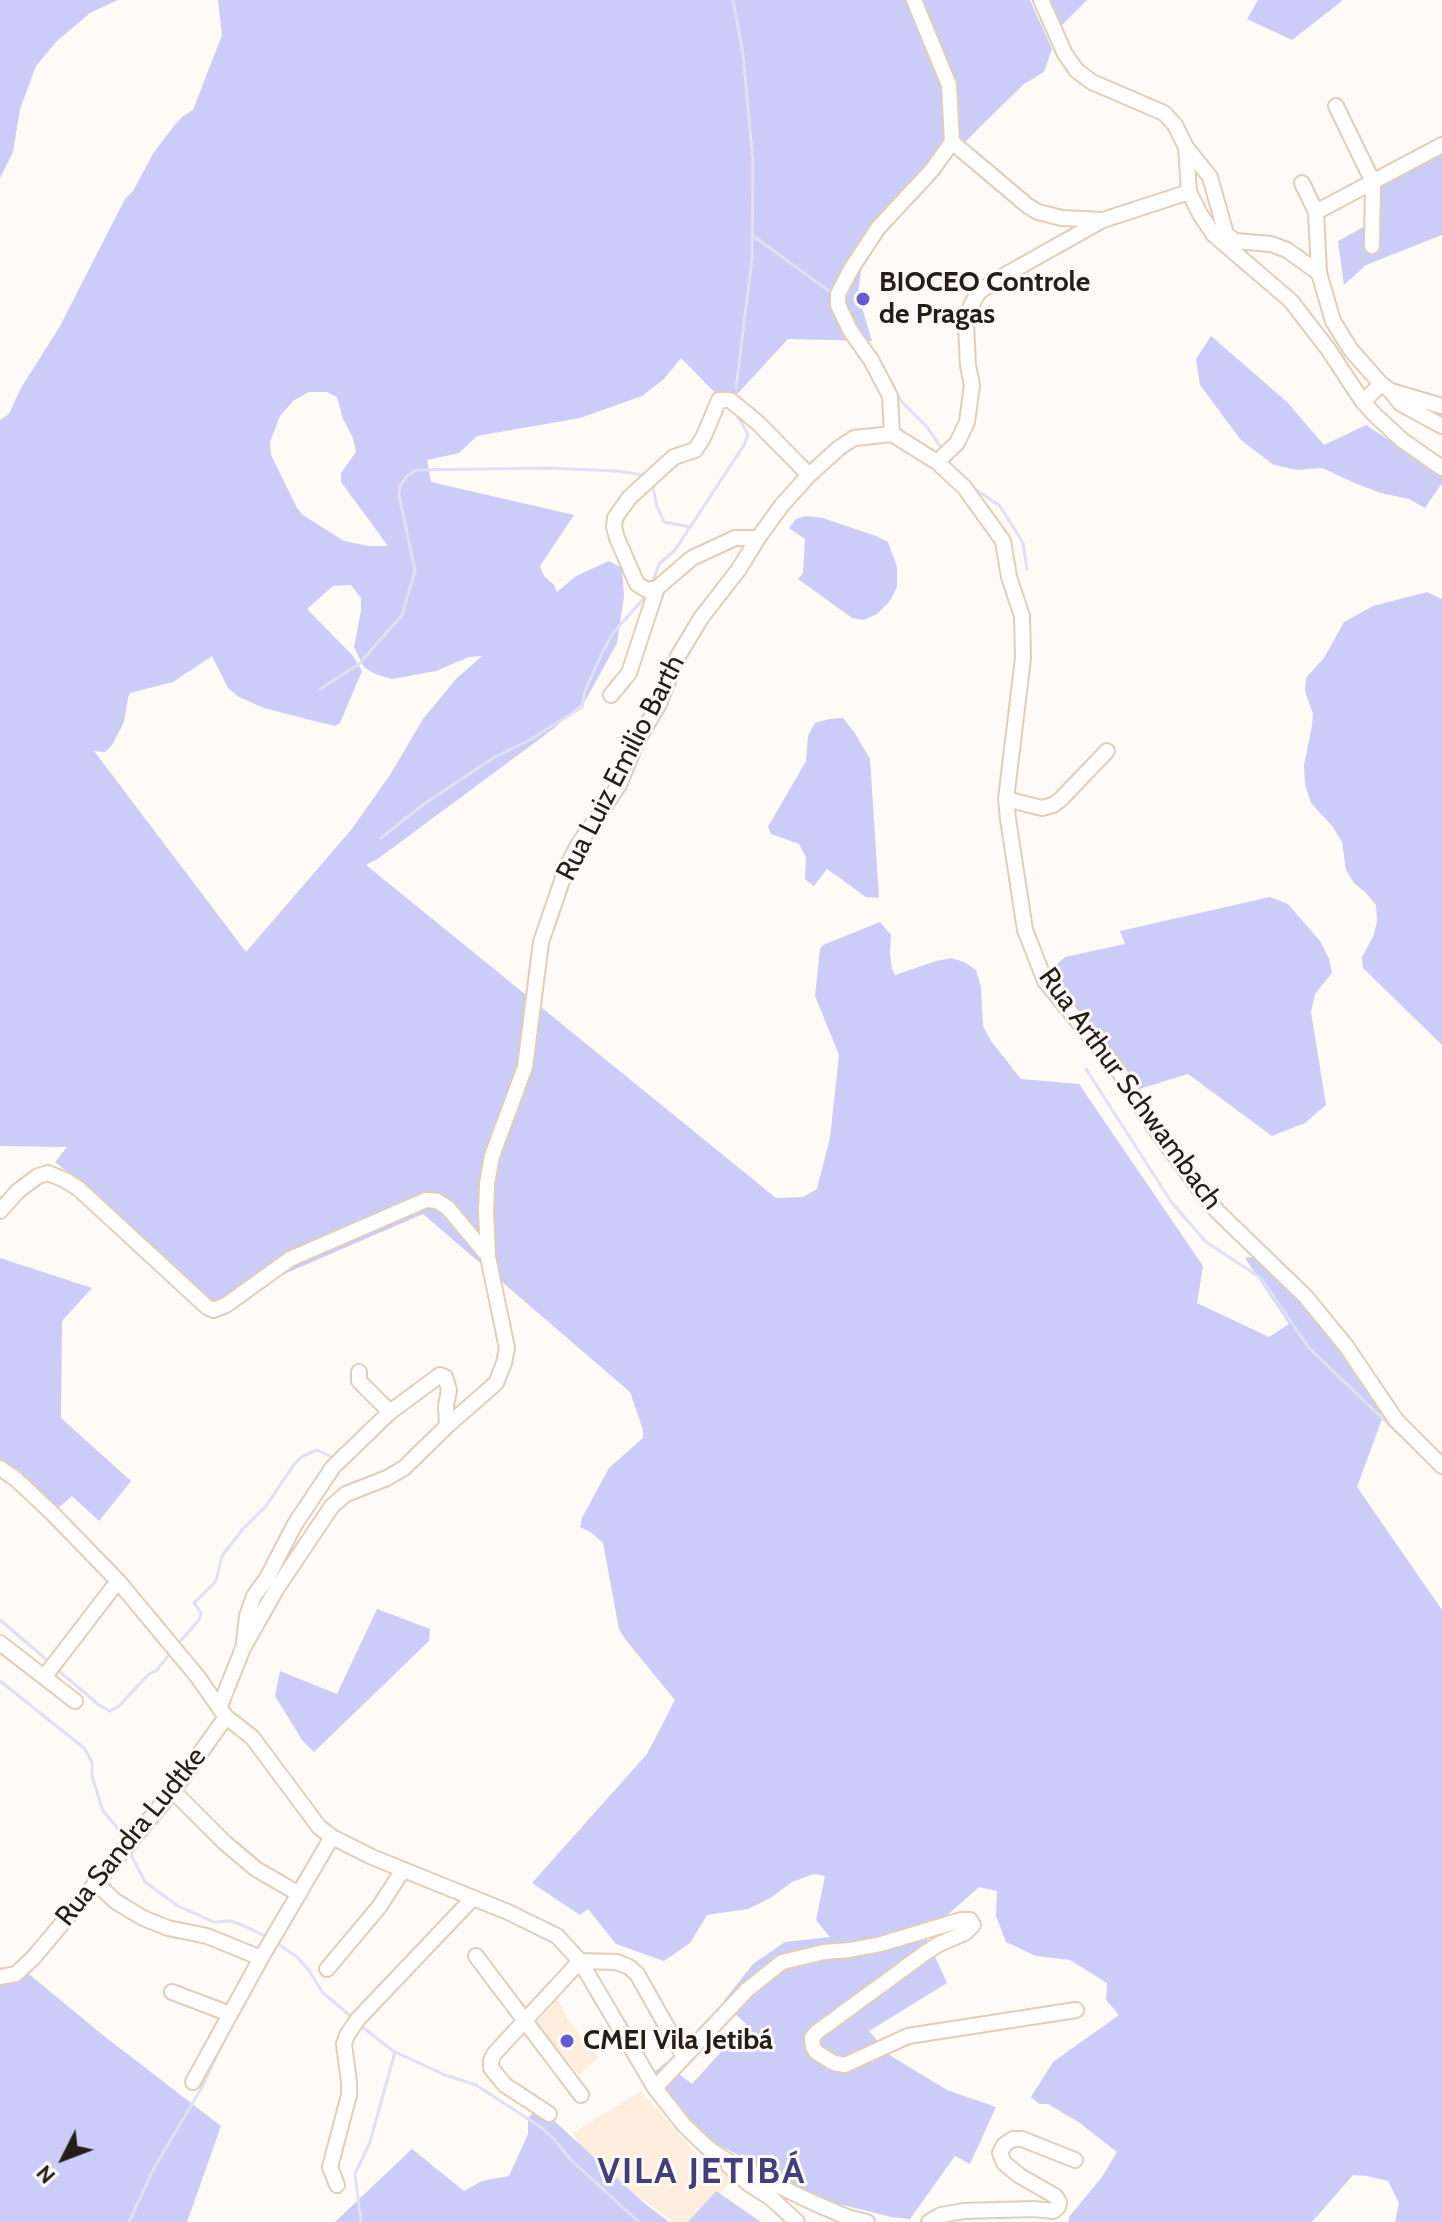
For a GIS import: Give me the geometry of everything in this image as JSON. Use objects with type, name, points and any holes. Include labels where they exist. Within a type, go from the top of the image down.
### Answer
[{"type":"street","points":[[809,475],[758,423],[730,400],[719,400],[695,450],[674,457],[629,498],[615,518],[617,538],[637,584],[647,590],[657,588],[692,558],[735,538],[758,538],[809,475],[839,448],[854,438],[892,434],[890,396],[871,360],[850,330],[838,305],[838,294],[878,228],[932,170],[952,142],[949,85],[914,0]]},
{"type":"street","points":[[1041,0],[1065,54],[1077,71],[1092,82],[1164,113],[1175,125],[1186,147],[1210,177],[1226,234],[1235,241],[1271,244],[1287,250],[1319,273]]},
{"type":"street","points":[[1336,106],[1373,182],[1372,246]]},
{"type":"street","points":[[952,142],[1038,212],[1062,218],[1103,220]]},
{"type":"street","points":[[1316,212],[1442,145]]},
{"type":"street","points":[[1186,147],[1189,192],[1214,235],[1291,301],[1363,402],[1402,440],[1442,468]]},
{"type":"street","points":[[1302,183],[1316,212],[1319,273],[1333,321],[1351,350],[1400,403],[1442,426]]},
{"type":"street","points":[[937,462],[957,443],[967,422],[972,385],[966,324],[971,305],[979,292],[1103,220],[1189,192]]},
{"type":"street","points":[[1363,402],[1386,388],[1442,406]]},
{"type":"street","name":"Rua Arthur Schwambach","points":[[892,434],[937,462],[964,487],[1003,541],[1009,577],[1022,616],[1023,658],[1006,799],[1025,930],[1045,981],[1120,1073],[1156,1130],[1209,1201],[1305,1296],[1346,1346],[1396,1420],[1442,1466]]},
{"type":"street","name":"Rua Luiz Emilio Barth","points":[[223,1711],[243,1648],[277,1588],[332,1506],[346,1494],[404,1468],[496,1383],[507,1348],[488,1257],[487,1184],[492,1156],[525,1067],[541,942],[566,869],[578,845],[619,785],[630,755],[659,704],[677,658],[701,618],[739,569],[758,538]]},
{"type":"street","points":[[611,695],[629,673],[657,588]]},
{"type":"street","points":[[1006,799],[1042,808],[1053,805],[1107,751]]},
{"type":"street","points":[[0,1211],[18,1191],[38,1176],[48,1173],[65,1180],[79,1189],[213,1310],[226,1305],[290,1259],[426,1200],[437,1201],[448,1208],[488,1257]]},
{"type":"street","points":[[359,1372],[359,1381],[390,1412]]},
{"type":"street","points":[[243,1648],[247,1616],[254,1596],[295,1524],[333,1467],[390,1412],[440,1375],[445,1377],[449,1390],[447,1426]]},
{"type":"street","points":[[0,1468],[53,1514],[118,1581],[223,1711],[252,1737],[319,1827],[332,1837],[403,1870],[541,1927],[567,1946],[580,1961],[655,2088],[684,2125],[749,2184],[771,2198],[797,2222]]},
{"type":"street","points":[[45,1676],[118,1581]]},
{"type":"street","points":[[0,1643],[75,1701]]},
{"type":"street","name":"Rua Sandra Ludtke","points":[[0,1977],[16,1974],[34,1957],[173,1791],[223,1711]]},
{"type":"street","points":[[173,1791],[256,1869],[299,1894]]},
{"type":"street","points":[[193,2082],[332,1837]]},
{"type":"street","points":[[327,1969],[379,1907],[403,1870]]},
{"type":"street","points":[[95,1882],[115,1901],[143,1918],[168,1928],[207,1936],[261,1958]]},
{"type":"street","points":[[337,2185],[330,2167],[349,2095],[344,2044],[347,2035],[358,2019],[473,1898]]},
{"type":"street","points":[[655,2088],[747,1990],[782,1962],[881,1944],[961,1920],[970,1920],[973,1925],[965,1933],[925,1953],[817,2032],[812,2038],[816,2052],[834,2063],[845,2065],[908,2036],[1076,2010]]},
{"type":"street","points":[[476,1956],[581,2095]]},
{"type":"street","points":[[549,2114],[505,2085],[491,2068],[491,2061],[494,2054],[580,1961],[617,1962],[637,1974],[684,2057]]},
{"type":"street","points":[[172,1992],[230,2014]]},
{"type":"street","points":[[929,2222],[941,2215],[964,2211],[1053,2211],[1058,2207],[1055,2196],[1004,2163],[1000,2153],[1004,2145],[1013,2139],[1022,2139],[1075,2160]]},
{"type":"street","points":[[709,2149],[814,2203],[867,2222]]},
{"type":"shaded area","points":[[0,0],[118,0],[90,13],[57,41],[36,66],[20,109],[13,152],[0,178]]},
{"type":"shaded area","points":[[218,0],[1030,0],[1052,49],[1044,72],[1024,84],[980,127],[880,234],[861,270],[858,294],[872,341],[788,339],[727,405],[681,358],[664,379],[642,396],[580,418],[477,436],[459,453],[427,460],[431,482],[574,515],[540,566],[557,592],[576,576],[609,561],[622,568],[624,596],[617,643],[585,701],[553,729],[366,865],[776,1198],[803,1197],[817,1189],[830,1138],[839,1055],[815,996],[820,949],[823,945],[880,922],[891,935],[890,954],[895,975],[951,958],[976,970],[981,987],[983,1026],[1021,1079],[1079,1084],[1203,1266],[1197,1303],[1269,1337],[1289,1324],[1245,1258],[1264,1255],[1280,1262],[1310,1297],[1350,1355],[1383,1416],[1357,1487],[1442,1610],[1442,2222],[1395,2222],[1399,2203],[1388,2181],[1353,2175],[1312,2222],[1068,2222],[1117,2152],[1080,2123],[1048,2104],[1039,2104],[1031,2097],[1053,2062],[1119,2015],[1106,2000],[1107,1983],[1070,1960],[1036,1956],[1006,1942],[996,1916],[997,1891],[979,1887],[925,1935],[947,1983],[869,2031],[891,2056],[947,2090],[996,2107],[970,2164],[955,2156],[910,2219],[827,2201],[707,2139],[647,2078],[665,2063],[692,2084],[746,2024],[723,2002],[753,1964],[785,1942],[830,1937],[816,1920],[825,1876],[814,1874],[792,1882],[748,1909],[707,1915],[690,1943],[664,1961],[616,1944],[588,1909],[580,1915],[532,1883],[647,1754],[675,1700],[619,1629],[603,1543],[580,1527],[609,1468],[643,1438],[630,1392],[423,1214],[277,1277],[217,1314],[72,1190],[75,1178],[55,1162],[67,1147],[0,1146],[0,420],[9,414],[21,388],[60,326],[125,199],[133,191],[154,152],[182,117],[193,110],[222,35]],"holes":[[[309,392],[327,392],[337,397],[356,452],[341,473],[341,482],[388,546],[344,541],[297,508],[271,455],[270,442],[280,416],[293,401]],[[351,585],[361,598],[354,647],[364,667],[375,674],[392,679],[436,671],[469,657],[482,656],[456,679],[423,719],[390,775],[351,830],[246,952],[94,751],[105,752],[112,745],[124,722],[130,693],[173,682],[212,656],[228,688],[239,697],[264,708],[318,722],[335,726],[340,723],[362,671],[353,656],[307,609],[333,586]]]},
{"type":"shaded area","points":[[1046,0],[1087,0],[1059,28]]},
{"type":"shaded area","points":[[1258,0],[1342,1],[1292,40],[1247,19]]},
{"type":"shaded area","points":[[1442,148],[1442,235],[1366,265],[1344,285],[1338,241],[1376,220],[1378,184]]},
{"type":"shaded area","points":[[1211,336],[1287,402],[1324,445],[1366,425],[1442,475],[1442,483],[1425,508],[1409,499],[1381,493],[1322,468],[1297,470],[1274,465],[1241,440],[1200,385],[1196,359]]},
{"type":"shaded area","points":[[806,516],[823,518],[888,542],[897,567],[897,587],[890,601],[877,614],[864,620],[852,618],[798,579],[803,573],[805,539],[789,528],[796,519]]},
{"type":"shaded area","points":[[1427,592],[1442,599],[1442,1045],[1363,968],[1362,957],[1377,922],[1376,905],[1354,883],[1346,870],[1342,842],[1311,803],[1305,784],[1304,765],[1313,714],[1305,691],[1306,678],[1324,658],[1344,622],[1373,606]]},
{"type":"shaded area","points":[[843,718],[870,759],[879,898],[866,897],[827,869],[814,886],[805,879],[806,857],[799,844],[771,834],[768,827],[806,761],[808,736],[815,723]]},
{"type":"shaded area","points":[[1270,897],[1288,904],[1320,941],[1329,959],[1332,973],[1315,994],[1311,1012],[1326,1105],[1305,1123],[1272,1136],[1188,1074],[1123,1094],[1111,1074],[1042,987],[1042,978],[1065,957],[1125,944],[1120,931]]},
{"type":"shaded area","points":[[0,1258],[92,1288],[62,1321],[61,1418],[131,1481],[99,1521],[72,1496],[58,1508],[20,1471],[0,1459]]},
{"type":"shaded area","points":[[377,1609],[430,1629],[429,1641],[314,1752],[302,1740],[275,1696],[280,1671],[337,1694]]},
{"type":"shaded area","points":[[19,1966],[221,2126],[187,2222],[0,2222],[0,1979]]},
{"type":"shaded area","name":"CMEI Vila Jetibá","points":[[557,1998],[568,2020],[598,2058],[579,2075],[536,2024]]},
{"type":"shaded area","points":[[641,2091],[701,2159],[731,2179],[700,2222],[674,2222],[594,2166],[573,2133]]},
{"type":"shaded area","points":[[534,2112],[551,2118],[669,2222],[335,2222],[412,2149],[464,2191],[482,2181],[509,2176],[528,2134],[528,2118]]},
{"type":"shaded area","points":[[716,2191],[761,2222],[688,2222]]},
{"type":"waterway","points":[[733,0],[743,54],[753,162],[752,259],[736,388]]},
{"type":"waterway","points":[[752,235],[833,294]]},
{"type":"waterway","points":[[881,364],[901,401],[927,427],[940,446]]},
{"type":"waterway","points":[[653,581],[659,564],[675,550],[744,445],[748,434],[737,412]]},
{"type":"waterway","points":[[320,689],[359,664],[402,615],[415,571],[399,495],[400,486],[416,470],[547,468],[644,475]]},
{"type":"waterway","points":[[652,483],[664,522],[691,527]]},
{"type":"waterway","points":[[972,487],[1000,506],[1023,543],[1027,569]]},
{"type":"waterway","points":[[381,838],[424,804],[493,758],[528,741],[582,707],[585,691],[613,633],[646,596]]},
{"type":"waterway","points":[[1086,1069],[1172,1203],[1206,1242],[1261,1278],[1309,1348],[1428,1462]]},
{"type":"waterway","points":[[178,1644],[199,1620],[201,1613],[194,1603],[216,1581],[222,1556],[266,1506],[295,1463],[317,1450],[336,1459]]},
{"type":"waterway","points":[[0,1620],[47,1660]]},
{"type":"waterway","points":[[59,1671],[110,1711],[118,1707],[168,1656]]},
{"type":"waterway","points":[[0,1681],[84,1748],[92,1762],[92,1776],[103,1811],[122,1837]]},
{"type":"waterway","points":[[130,1853],[145,1882],[178,1906],[214,1922],[231,1921],[267,1937]]},
{"type":"waterway","points":[[277,1943],[297,1957],[323,1993],[353,2018]]},
{"type":"waterway","points":[[361,2026],[393,2051],[445,2075],[476,2085],[542,2128],[570,2159],[639,2222]]},
{"type":"waterway","points":[[129,2222],[154,2168],[201,2089],[225,2038]]},
{"type":"waterway","points":[[361,2222],[355,2174],[370,2142],[395,2052]]},
{"type":"place","name":"BIOCEO Controle de Pragas","points":[[863,299]]},
{"type":"place","name":"CMEI Vila Jetibá","points":[[567,2041]]},
{"type":"district","name":"VILA JETIBÁ","points":[[702,2172]]}]
